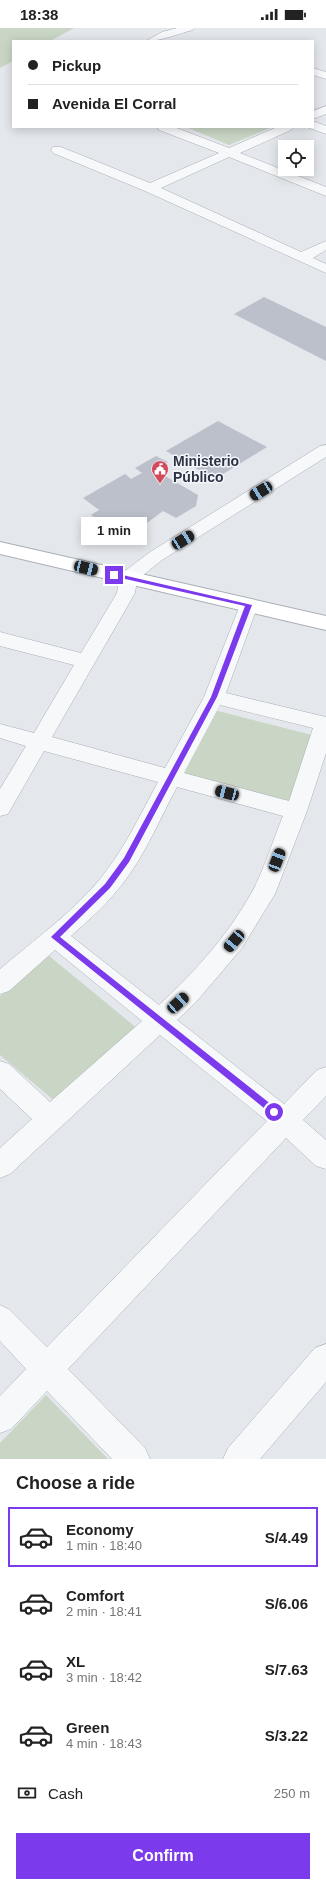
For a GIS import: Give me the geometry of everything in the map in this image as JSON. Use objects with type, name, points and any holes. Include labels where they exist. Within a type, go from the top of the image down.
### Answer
[{"type":"street","points":[[153,40],[166,34],[189,28]]},
{"type":"street","points":[[314,71],[326,76]]},
{"type":"street","points":[[314,116],[326,110]]},
{"type":"street","points":[[314,125],[326,130]]},
{"type":"street","points":[[166,128],[230,152],[326,192]]},
{"type":"street","points":[[150,188],[285,128]]},
{"type":"street","points":[[58,150],[150,188],[326,269]]},
{"type":"street","points":[[301,258],[326,245]]},
{"type":"street","points":[[0,808],[126,593],[128,578],[156,556],[326,450]]},
{"type":"street","points":[[0,548],[326,622]]},
{"type":"street","points":[[0,984],[55,937],[108,886],[127,860],[214,697],[249,605]]},
{"type":"street","points":[[0,639],[86,661]]},
{"type":"street","points":[[0,1165],[187,995],[234,941],[263,894],[296,811],[326,724],[214,697]]},
{"type":"street","points":[[0,731],[296,811]]},
{"type":"street","points":[[55,937],[286,1121],[326,1157]]},
{"type":"street","points":[[0,1072],[51,1120]]},
{"type":"street","points":[[0,1418],[326,1078]]},
{"type":"street","points":[[0,1320],[134,1459]]},
{"type":"street","points":[[239,1459],[325,1362]]},
{"type":"green space","points":[[0,28],[74,28],[52,40],[12,40],[12,62],[0,68]]},
{"type":"green space","points":[[188,128],[270,128],[229,145]]},
{"type":"green space","points":[[214,710],[316,736],[294,802],[183,773]]},
{"type":"green space","points":[[48,955],[138,1029],[57,1103],[0,1055],[0,996]]},
{"type":"green space","points":[[46,1395],[108,1459],[0,1459],[0,1443]]},
{"type":"building","points":[[264,297],[326,327],[326,361],[234,314]]},
{"type":"building","points":[[218,421],[267,447],[215,479],[166,451]]},
{"type":"building","points":[[156,456],[168,462],[155,470],[198,495],[196,506],[176,518],[163,511],[127,538],[91,515],[99,510],[83,498],[125,474],[131,479],[142,473],[135,468]]},
{"type":"place","name":"Ministerio Público","points":[[160,484]]},
{"type":"route","points":[[114,575],[249,605],[214,697],[127,860],[108,886],[88,907],[55,937],[274,1112]]}]
